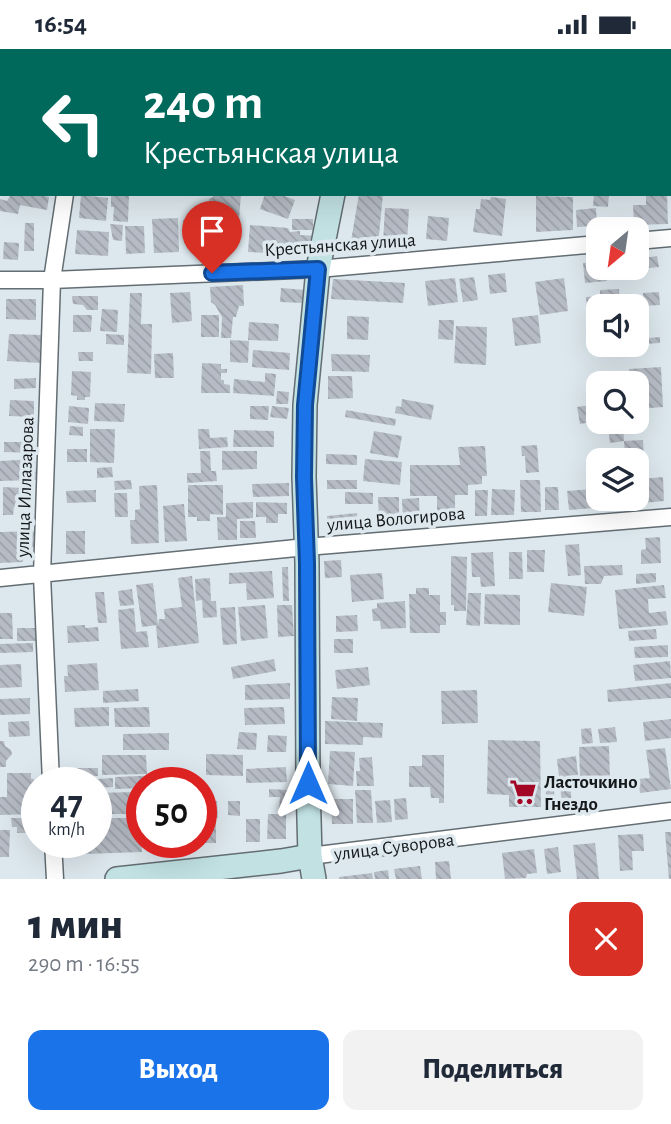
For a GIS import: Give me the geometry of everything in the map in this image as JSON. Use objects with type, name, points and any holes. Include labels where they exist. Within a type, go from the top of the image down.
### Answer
[{"type":"main road","points":[[312,868],[308,783],[305,405],[318,269],[333,196]]},
{"type":"main road","name":"улица Суворова","points":[[117,879],[281,861],[312,868]]},
{"type":"street","name":"улица Иллазарова","points":[[50,767],[42,575],[52,280],[65,196]]},
{"type":"street","points":[[649,240],[671,238]]},
{"type":"street","name":"Крестьянская улица","points":[[0,280],[318,269],[586,245]]},
{"type":"street","name":"улица Вологирова","points":[[0,578],[306,547],[671,517]]},
{"type":"street","name":"улица Суворова","points":[[312,868],[671,811]]},
{"type":"street","points":[[54,858],[55,879]]},
{"type":"building","points":[[10,196],[49,197],[47,210],[20,205],[18,214],[0,211],[0,199],[7,201]]},
{"type":"building","points":[[81,196],[108,198],[106,221],[79,218]]},
{"type":"building","points":[[111,196],[129,196],[128,222],[113,221],[114,207],[111,207]]},
{"type":"building","points":[[241,196],[239,220],[207,218],[209,199]]},
{"type":"building","points":[[264,196],[284,196],[295,200],[288,219],[260,209]]},
{"type":"building","points":[[359,196],[383,196],[378,246],[350,247]]},
{"type":"building","points":[[536,196],[573,197],[573,230],[536,232]]},
{"type":"building","points":[[594,196],[609,196],[608,207],[593,206]]},
{"type":"building","points":[[646,196],[667,196],[668,224],[649,225],[649,217],[634,217],[633,205],[646,205]]},
{"type":"building","points":[[491,197],[506,199],[502,236],[473,232],[476,209],[480,209],[481,199],[490,200]]},
{"type":"building","points":[[385,208],[409,209],[407,244],[383,242]]},
{"type":"building","points":[[596,208],[596,217],[586,217],[586,227],[577,227],[576,210]]},
{"type":"building","points":[[428,216],[449,218],[447,241],[426,239]]},
{"type":"building","points":[[178,218],[179,252],[154,253],[152,219]]},
{"type":"building","points":[[292,219],[313,219],[313,230],[292,230]]},
{"type":"building","points":[[183,220],[200,220],[201,243],[184,243]]},
{"type":"building","points":[[203,221],[219,221],[219,231],[224,231],[224,255],[203,255]]},
{"type":"building","points":[[25,223],[34,223],[34,251],[24,251]]},
{"type":"building","points":[[110,224],[123,225],[122,241],[113,240]]},
{"type":"building","points":[[250,225],[288,228],[290,232],[300,231],[300,235],[318,236],[317,256],[248,252]]},
{"type":"building","points":[[125,226],[144,226],[145,253],[126,254]]},
{"type":"building","points":[[77,230],[109,232],[108,256],[75,254]]},
{"type":"building","points":[[4,242],[19,243],[18,260],[3,259]]},
{"type":"building","points":[[657,256],[659,267],[649,268],[649,257]]},
{"type":"building","points":[[583,263],[586,263],[586,280],[607,281],[585,283]]},
{"type":"building","points":[[505,273],[507,292],[490,294],[488,275]]},
{"type":"building","points":[[474,277],[478,300],[463,302],[459,279]]},
{"type":"building","points":[[455,278],[458,302],[428,306],[425,281]]},
{"type":"building","points":[[564,278],[568,311],[540,315],[535,282]]},
{"type":"building","points":[[333,279],[405,283],[403,303],[331,299]]},
{"type":"building","points":[[243,285],[244,306],[239,306],[236,317],[233,317],[231,338],[221,338],[222,317],[211,302],[210,287]]},
{"type":"building","points":[[281,288],[305,290],[304,303],[280,302]]},
{"type":"building","points":[[619,289],[619,294],[600,294],[600,290]]},
{"type":"building","points":[[190,292],[192,321],[172,323],[170,293]]},
{"type":"building","points":[[659,292],[660,305],[649,306],[649,294],[643,293]]},
{"type":"building","points":[[130,293],[142,293],[141,324],[152,324],[151,374],[127,373]]},
{"type":"building","points":[[72,296],[98,296],[98,310],[87,310],[83,305],[73,304]]},
{"type":"building","points":[[6,299],[36,299],[36,320],[6,319]]},
{"type":"building","points":[[102,309],[118,310],[117,332],[100,331]]},
{"type":"building","points":[[73,315],[92,315],[91,332],[73,332]]},
{"type":"building","points":[[201,315],[219,315],[219,337],[201,337]]},
{"type":"building","points":[[538,315],[541,343],[515,346],[512,318]]},
{"type":"building","points":[[347,316],[369,317],[368,340],[347,339]]},
{"type":"building","points":[[439,320],[454,320],[453,340],[438,339]]},
{"type":"building","points":[[249,322],[279,324],[278,341],[248,340]]},
{"type":"building","points":[[456,326],[487,327],[486,365],[454,363]]},
{"type":"building","points":[[9,334],[41,335],[40,363],[7,361]]},
{"type":"building","points":[[106,334],[124,335],[124,345],[106,344]]},
{"type":"building","points":[[660,337],[660,343],[649,344],[649,338]]},
{"type":"building","points":[[230,340],[249,341],[248,363],[230,362]]},
{"type":"building","points":[[253,350],[290,353],[289,370],[252,367]]},
{"type":"building","points":[[78,352],[93,352],[93,361],[79,361]]},
{"type":"building","points":[[173,353],[174,378],[155,378],[154,354]]},
{"type":"building","points":[[331,354],[370,355],[369,372],[332,371]]},
{"type":"building","points":[[202,363],[221,364],[221,369],[227,369],[227,373],[221,373],[221,380],[230,385],[230,393],[201,393]]},
{"type":"building","points":[[661,367],[663,407],[649,408],[649,371],[629,369]]},
{"type":"building","points":[[72,371],[91,372],[90,397],[85,397],[85,400],[77,400],[77,396],[71,395]]},
{"type":"building","points":[[265,373],[276,374],[274,396],[233,393],[234,379],[265,382]]},
{"type":"building","points":[[328,376],[352,376],[353,398],[328,399]]},
{"type":"building","points":[[36,378],[36,388],[14,389],[14,379]]},
{"type":"building","points":[[277,391],[289,392],[288,404],[276,404]]},
{"type":"building","points":[[402,399],[434,405],[431,420],[395,413],[396,406],[401,407]]},
{"type":"building","points":[[10,400],[34,401],[34,417],[9,416]]},
{"type":"building","points":[[95,403],[125,404],[124,422],[94,421]]},
{"type":"building","points":[[69,406],[89,408],[88,424],[68,422]]},
{"type":"building","points":[[250,406],[269,406],[268,420],[250,419]]},
{"type":"building","points":[[272,406],[289,408],[287,419],[270,417]]},
{"type":"building","points":[[586,406],[586,423],[580,424],[577,407]]},
{"type":"building","points":[[346,410],[396,419],[395,426],[345,417]]},
{"type":"building","points":[[70,426],[83,427],[83,436],[69,435]]},
{"type":"building","points":[[90,429],[115,429],[114,463],[90,462]]},
{"type":"building","points":[[198,429],[209,429],[210,438],[227,437],[228,447],[199,449]]},
{"type":"building","points":[[234,430],[274,431],[274,447],[233,447]]},
{"type":"building","points":[[374,431],[402,436],[398,458],[370,453]]},
{"type":"building","points":[[609,434],[624,434],[624,441],[610,443]]},
{"type":"building","points":[[643,440],[644,448],[624,448],[624,441]]},
{"type":"building","points":[[4,442],[32,442],[32,453],[4,452]]},
{"type":"building","points":[[537,445],[539,472],[526,473],[525,456],[522,456],[521,446]]},
{"type":"building","points":[[485,446],[487,476],[482,476],[482,484],[468,485],[468,495],[455,495],[455,522],[437,522],[437,496],[410,496],[410,465],[460,465],[458,447]]},
{"type":"building","points":[[67,449],[87,449],[87,462],[67,462]]},
{"type":"building","points":[[200,451],[210,451],[211,471],[216,471],[217,481],[187,483],[187,473],[201,473]]},
{"type":"building","points":[[222,451],[257,451],[257,469],[222,470]]},
{"type":"building","points":[[326,454],[357,455],[357,465],[326,464]]},
{"type":"building","points":[[35,459],[36,480],[0,481],[0,461]]},
{"type":"building","points":[[365,459],[402,462],[400,485],[363,481]]},
{"type":"building","points":[[112,467],[113,477],[97,478],[97,468]]},
{"type":"building","points":[[663,477],[664,501],[649,502],[649,478]]},
{"type":"building","points":[[131,480],[132,489],[115,490],[114,481]]},
{"type":"building","points":[[327,480],[357,480],[357,489],[327,489]]},
{"type":"building","points":[[520,480],[540,480],[541,512],[521,512]]},
{"type":"building","points":[[289,483],[289,496],[253,497],[252,484]]},
{"type":"building","points":[[157,485],[159,543],[131,544],[130,520],[135,520],[135,510],[140,509],[139,486]]},
{"type":"building","points":[[188,485],[223,485],[223,515],[210,514],[210,521],[197,521],[197,517],[188,517]]},
{"type":"building","points":[[3,487],[23,488],[23,507],[14,507],[13,515],[3,515]]},
{"type":"building","points":[[545,487],[558,487],[559,510],[545,510]]},
{"type":"building","points":[[492,489],[515,490],[514,515],[491,515]]},
{"type":"building","points":[[96,490],[96,502],[67,503],[66,491]]},
{"type":"building","points":[[475,490],[488,490],[487,516],[475,516]]},
{"type":"building","points":[[586,490],[586,509],[569,510],[567,491]]},
{"type":"building","points":[[345,492],[373,493],[373,504],[345,504]]},
{"type":"building","points":[[114,493],[127,493],[128,517],[115,517]]},
{"type":"building","points":[[378,497],[399,497],[399,521],[379,521]]},
{"type":"building","points":[[419,498],[420,522],[403,523],[402,499]]},
{"type":"building","points":[[253,502],[253,518],[237,519],[237,540],[218,540],[217,517],[226,517],[226,503]]},
{"type":"building","points":[[256,502],[287,503],[287,514],[278,514],[278,523],[266,523],[266,517],[256,517]]},
{"type":"building","points":[[184,504],[187,541],[165,542],[163,506]]},
{"type":"building","points":[[357,513],[358,525],[328,528],[327,516]]},
{"type":"building","points":[[240,521],[255,521],[256,538],[240,538]]},
{"type":"building","points":[[38,531],[39,547],[22,547],[23,562],[0,563],[0,532]]},
{"type":"building","points":[[66,531],[85,531],[85,554],[66,554]]},
{"type":"building","points":[[660,537],[661,563],[641,564],[641,550],[646,549],[645,538]]},
{"type":"building","points":[[579,544],[581,575],[568,576],[565,545]]},
{"type":"building","points":[[527,550],[545,550],[544,572],[527,572]]},
{"type":"building","points":[[493,552],[495,586],[481,587],[480,577],[472,577],[471,553]]},
{"type":"building","points":[[509,552],[522,552],[523,579],[509,579]]},
{"type":"building","points":[[451,556],[467,557],[466,611],[454,611],[454,605],[451,605]]},
{"type":"building","points":[[341,560],[342,577],[325,578],[324,561]]},
{"type":"building","points":[[622,565],[623,575],[604,576],[601,584],[585,584],[584,566]]},
{"type":"building","points":[[282,567],[288,567],[289,601],[283,601]]},
{"type":"building","points":[[272,571],[274,598],[247,600],[246,583],[229,584],[229,573]]},
{"type":"building","points":[[382,573],[384,599],[352,602],[350,575]]},
{"type":"building","points":[[656,573],[656,582],[636,584],[636,574]]},
{"type":"building","points":[[192,576],[199,643],[158,648],[159,619],[165,619],[164,609],[182,607],[178,578]]},
{"type":"building","points":[[210,578],[211,601],[216,601],[217,617],[203,618],[202,600],[196,601],[195,579]]},
{"type":"building","points":[[153,583],[158,625],[142,627],[136,585]]},
{"type":"building","points":[[551,583],[587,587],[584,616],[548,612]]},
{"type":"building","points":[[664,585],[666,598],[648,599],[649,613],[666,611],[668,625],[619,629],[615,590]]},
{"type":"building","points":[[416,588],[429,588],[429,595],[440,595],[440,612],[446,612],[446,625],[440,625],[440,633],[410,633],[409,594],[416,594]]},
{"type":"building","points":[[132,589],[134,605],[120,606],[118,591]]},
{"type":"building","points":[[95,592],[104,592],[107,623],[98,623]]},
{"type":"building","points":[[468,593],[481,593],[480,626],[466,625]]},
{"type":"building","points":[[485,594],[520,595],[520,625],[484,624]]},
{"type":"building","points":[[405,601],[406,628],[381,629],[380,621],[373,621],[372,609],[377,608],[377,603]]},
{"type":"building","points":[[265,605],[268,638],[241,641],[238,607]]},
{"type":"building","points":[[277,605],[292,605],[294,636],[278,637]]},
{"type":"building","points":[[235,607],[237,644],[223,645],[220,608]]},
{"type":"building","points":[[134,608],[136,632],[147,631],[149,647],[121,649],[118,610]]},
{"type":"building","points":[[0,613],[12,613],[13,639],[0,639]]},
{"type":"building","points":[[357,615],[358,631],[336,632],[336,616]]},
{"type":"building","points":[[85,625],[85,628],[98,627],[99,641],[68,643],[67,626]]},
{"type":"building","points":[[17,628],[39,628],[39,641],[17,641]]},
{"type":"building","points":[[656,629],[657,639],[629,641],[628,631]]},
{"type":"building","points":[[334,639],[353,639],[353,653],[334,653]]},
{"type":"building","points":[[33,643],[33,652],[0,653],[0,644]]},
{"type":"building","points":[[668,645],[668,657],[635,658],[634,647]]},
{"type":"building","points":[[274,659],[276,671],[233,679],[231,667]]},
{"type":"building","points":[[670,661],[671,678],[635,681],[633,665]]},
{"type":"building","points":[[97,663],[99,690],[65,692],[64,676],[68,676],[67,665]]},
{"type":"building","points":[[21,664],[22,687],[0,688],[0,665]]},
{"type":"building","points":[[368,667],[370,685],[337,689],[335,670]]},
{"type":"building","points":[[290,683],[290,699],[245,700],[245,685]]},
{"type":"building","points":[[671,683],[671,698],[608,702],[607,690]]},
{"type":"building","points":[[138,689],[139,701],[103,703],[103,691]]},
{"type":"building","points":[[477,690],[478,723],[442,724],[441,691]]},
{"type":"building","points":[[332,697],[358,698],[357,721],[331,719]]},
{"type":"building","points":[[30,698],[30,714],[0,715],[0,699]]},
{"type":"building","points":[[109,707],[109,726],[75,727],[74,708]]},
{"type":"building","points":[[149,707],[150,727],[115,727],[114,708]]},
{"type":"building","points":[[284,707],[285,724],[245,725],[244,708]]},
{"type":"building","points":[[671,719],[671,738],[645,741],[643,722]]},
{"type":"building","points":[[29,721],[30,736],[9,737],[8,722]]},
{"type":"building","points":[[325,721],[383,723],[382,738],[363,737],[363,745],[325,744]]},
{"type":"building","points":[[615,727],[617,742],[600,743],[598,729]]},
{"type":"building","points":[[591,728],[593,743],[582,744],[581,729]]},
{"type":"building","points":[[239,732],[257,733],[256,750],[237,749]]},
{"type":"building","points":[[169,733],[169,750],[123,750],[123,734]]},
{"type":"building","points":[[268,735],[287,736],[286,752],[267,752]]},
{"type":"building","points":[[488,740],[540,741],[541,807],[509,807],[509,795],[487,794]]},
{"type":"building","points":[[0,741],[4,741],[12,754],[6,761],[6,767],[0,767]]},
{"type":"building","points":[[609,746],[610,782],[598,782],[598,776],[580,777],[579,747]]},
{"type":"building","points":[[665,748],[671,789],[640,793],[638,779],[650,778],[646,750]]},
{"type":"building","points":[[330,751],[355,752],[353,786],[328,784]]},
{"type":"building","points":[[206,754],[243,755],[243,776],[217,775],[217,767],[206,767]]},
{"type":"building","points":[[102,755],[146,755],[147,767],[126,767],[126,774],[112,775],[112,767],[102,767]]},
{"type":"building","points":[[422,755],[444,755],[444,803],[439,803],[439,798],[431,798],[430,787],[409,787],[409,766],[422,766]]},
{"type":"building","points":[[576,756],[578,775],[569,776],[572,803],[562,804],[557,759]]},
{"type":"building","points":[[372,757],[374,786],[357,786],[359,758]]},
{"type":"building","points":[[286,767],[287,782],[246,783],[246,769]]},
{"type":"building","points":[[7,773],[21,773],[21,814],[0,815],[0,797],[7,797]]},
{"type":"building","points":[[553,774],[555,804],[547,805],[544,775]]},
{"type":"building","points":[[115,777],[126,777],[126,789],[115,789]]},
{"type":"building","points":[[269,789],[288,790],[287,810],[279,809],[280,797],[269,797]]},
{"type":"building","points":[[355,790],[371,790],[373,823],[357,823]]},
{"type":"building","points":[[126,792],[126,814],[112,814],[112,793]]},
{"type":"building","points":[[406,798],[408,819],[395,820],[394,799]]},
{"type":"building","points":[[331,799],[353,799],[353,824],[332,824]]},
{"type":"building","points":[[390,800],[392,822],[377,823],[375,801]]},
{"type":"building","points":[[228,801],[240,801],[240,816],[228,815]]},
{"type":"building","points":[[268,814],[286,814],[286,839],[267,839]]},
{"type":"building","points":[[11,818],[21,818],[21,833],[17,833],[17,827],[12,827]]},
{"type":"building","points":[[112,818],[126,818],[126,853],[112,853]]},
{"type":"building","points":[[246,819],[260,819],[260,842],[246,842]]},
{"type":"building","points":[[0,830],[10,830],[9,857],[0,857]]},
{"type":"building","points":[[665,832],[671,832],[671,879],[669,879]]},
{"type":"building","points":[[643,834],[644,851],[632,851],[633,870],[620,871],[618,835]]},
{"type":"building","points":[[595,843],[599,879],[577,879],[573,845]]},
{"type":"building","points":[[558,847],[561,872],[547,874],[544,849]]},
{"type":"building","points":[[534,849],[537,873],[527,874],[526,878],[505,879],[502,853]]},
{"type":"building","points":[[449,861],[451,879],[436,879],[435,862]]},
{"type":"building","points":[[420,866],[422,879],[396,879],[394,869]]},
{"type":"building","points":[[388,870],[389,879],[375,879],[374,872]]},
{"type":"building","points":[[372,873],[373,879],[339,879],[339,877]]},
{"type":"place","name":"Ласточкино Гнездо","points":[[523,792]]},
{"type":"route","points":[[212,273],[318,269],[305,405],[308,783]]}]
